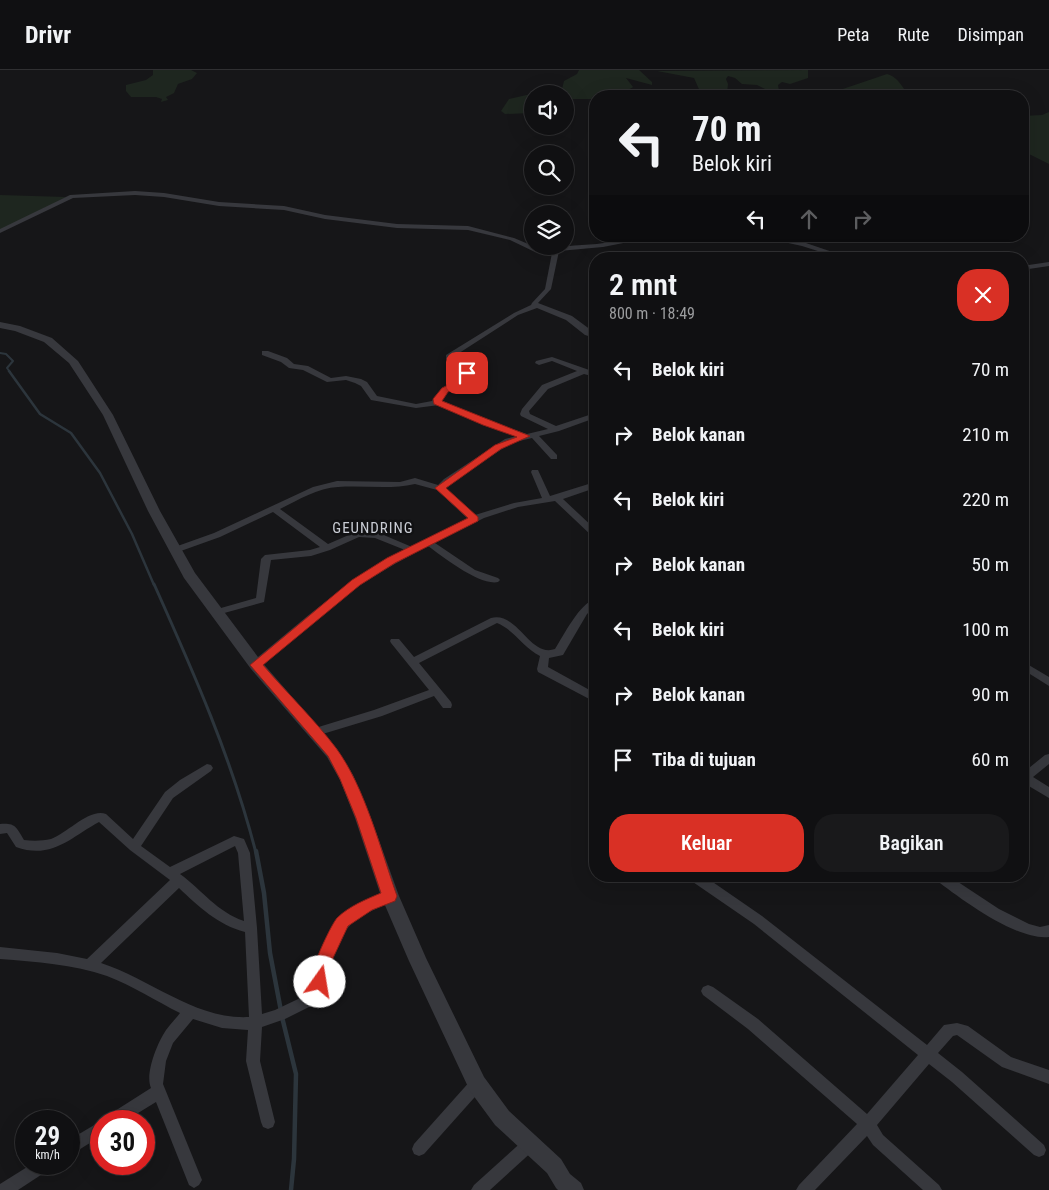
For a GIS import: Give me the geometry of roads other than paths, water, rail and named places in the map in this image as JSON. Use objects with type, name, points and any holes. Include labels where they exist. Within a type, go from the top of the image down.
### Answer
[{"type":"street","points":[[0,231],[72,196],[135,193],[164,195],[219,204],[284,208],[325,217],[397,226],[468,228],[512,239],[524,245]]},
{"type":"street","points":[[574,247],[616,242]]},
{"type":"street","points":[[792,242],[828,252]]},
{"type":"street","points":[[537,306],[534,302],[548,289],[555,255]]},
{"type":"street","points":[[1029,267],[1049,264]]},
{"type":"street","points":[[438,402],[438,399],[445,390],[467,377],[467,373],[449,357],[516,314],[537,306],[569,318],[589,333]]},
{"type":"street","points":[[0,324],[17,328],[48,340],[73,361],[108,415],[189,575],[256,665],[332,752],[347,778],[390,896],[418,961],[477,1084],[502,1118],[564,1179]]},
{"type":"street","points":[[265,353],[284,360],[292,366],[305,368],[330,380],[346,378],[358,381],[364,384],[374,398],[416,406],[438,402],[486,423],[530,436],[554,457]]},
{"type":"street","points":[[539,363],[552,359],[589,372]]},
{"type":"street","points":[[556,429],[527,416],[524,414],[525,411],[545,387],[584,370]]},
{"type":"street","points":[[440,488],[498,447],[589,417]]},
{"type":"street","points":[[535,472],[551,498],[589,529]]},
{"type":"street","points":[[175,550],[216,535],[316,489],[337,484],[400,485],[415,481],[440,488],[474,519]]},
{"type":"street","points":[[256,665],[356,583],[391,561],[429,544],[474,519],[517,505],[551,498],[589,487]]},
{"type":"street","points":[[275,509],[327,548]]},
{"type":"street","points":[[216,612],[261,600],[266,559],[268,557],[310,553],[327,548],[358,534],[376,535],[414,551]]},
{"type":"street","points":[[429,544],[472,572],[495,580]]},
{"type":"street","points":[[412,662],[495,620],[500,620],[541,654],[558,652],[584,612],[589,607]]},
{"type":"street","points":[[395,641],[447,705]]},
{"type":"street","points":[[545,655],[542,670],[589,695]]},
{"type":"street","points":[[1029,669],[1049,682]]},
{"type":"street","points":[[316,732],[378,713],[436,691]]},
{"type":"street","points":[[1029,773],[1049,758]]},
{"type":"street","points":[[134,847],[169,796],[184,783],[208,768]]},
{"type":"street","points":[[1029,780],[1049,793]]},
{"type":"street","points":[[0,829],[10,828],[20,844],[40,846],[63,841],[96,817],[102,817],[134,847],[205,904],[224,918],[251,933]]},
{"type":"street","points":[[90,965],[175,880],[234,841],[240,842],[244,853],[251,933],[256,1021],[253,1061],[268,1122]]},
{"type":"street","points":[[703,882],[758,920],[957,1078],[1039,1150]]},
{"type":"street","points":[[948,882],[968,897],[1026,930],[1043,934],[1049,931]]},
{"type":"street","points":[[0,953],[90,965],[114,973],[191,1011],[223,1022],[239,1024],[270,1018],[318,996],[322,992],[320,971],[338,929],[343,922],[367,905],[390,896]]},
{"type":"street","points":[[708,991],[753,1024],[868,1124],[878,1140],[934,1190]]},
{"type":"street","points":[[191,1011],[168,1039],[158,1069],[156,1084],[194,1180]]},
{"type":"street","points":[[804,1190],[868,1124],[949,1030],[957,1029],[963,1031],[1007,1062],[1049,1077]]},
{"type":"street","points":[[419,1150],[477,1084]]},
{"type":"street","points":[[129,1110],[158,1092]]},
{"type":"street","points":[[479,1190],[530,1144]]},
{"type":"street","points":[[4,1190],[28,1175]]},
{"type":"waterway","points":[[0,353],[6,354],[13,361],[7,368],[10,372]]},
{"type":"waterway","points":[[9,371],[40,414],[71,433],[100,473],[132,534],[154,585]]},
{"type":"waterway","points":[[154,584],[211,716],[235,784],[256,853]]},
{"type":"waterway","points":[[256,851],[264,893],[270,953],[281,1011]]},
{"type":"waterway","points":[[282,1017],[296,1074],[294,1159],[291,1190]]},
{"type":"district","name":"GEUNDRING","points":[[373,528]]}]
